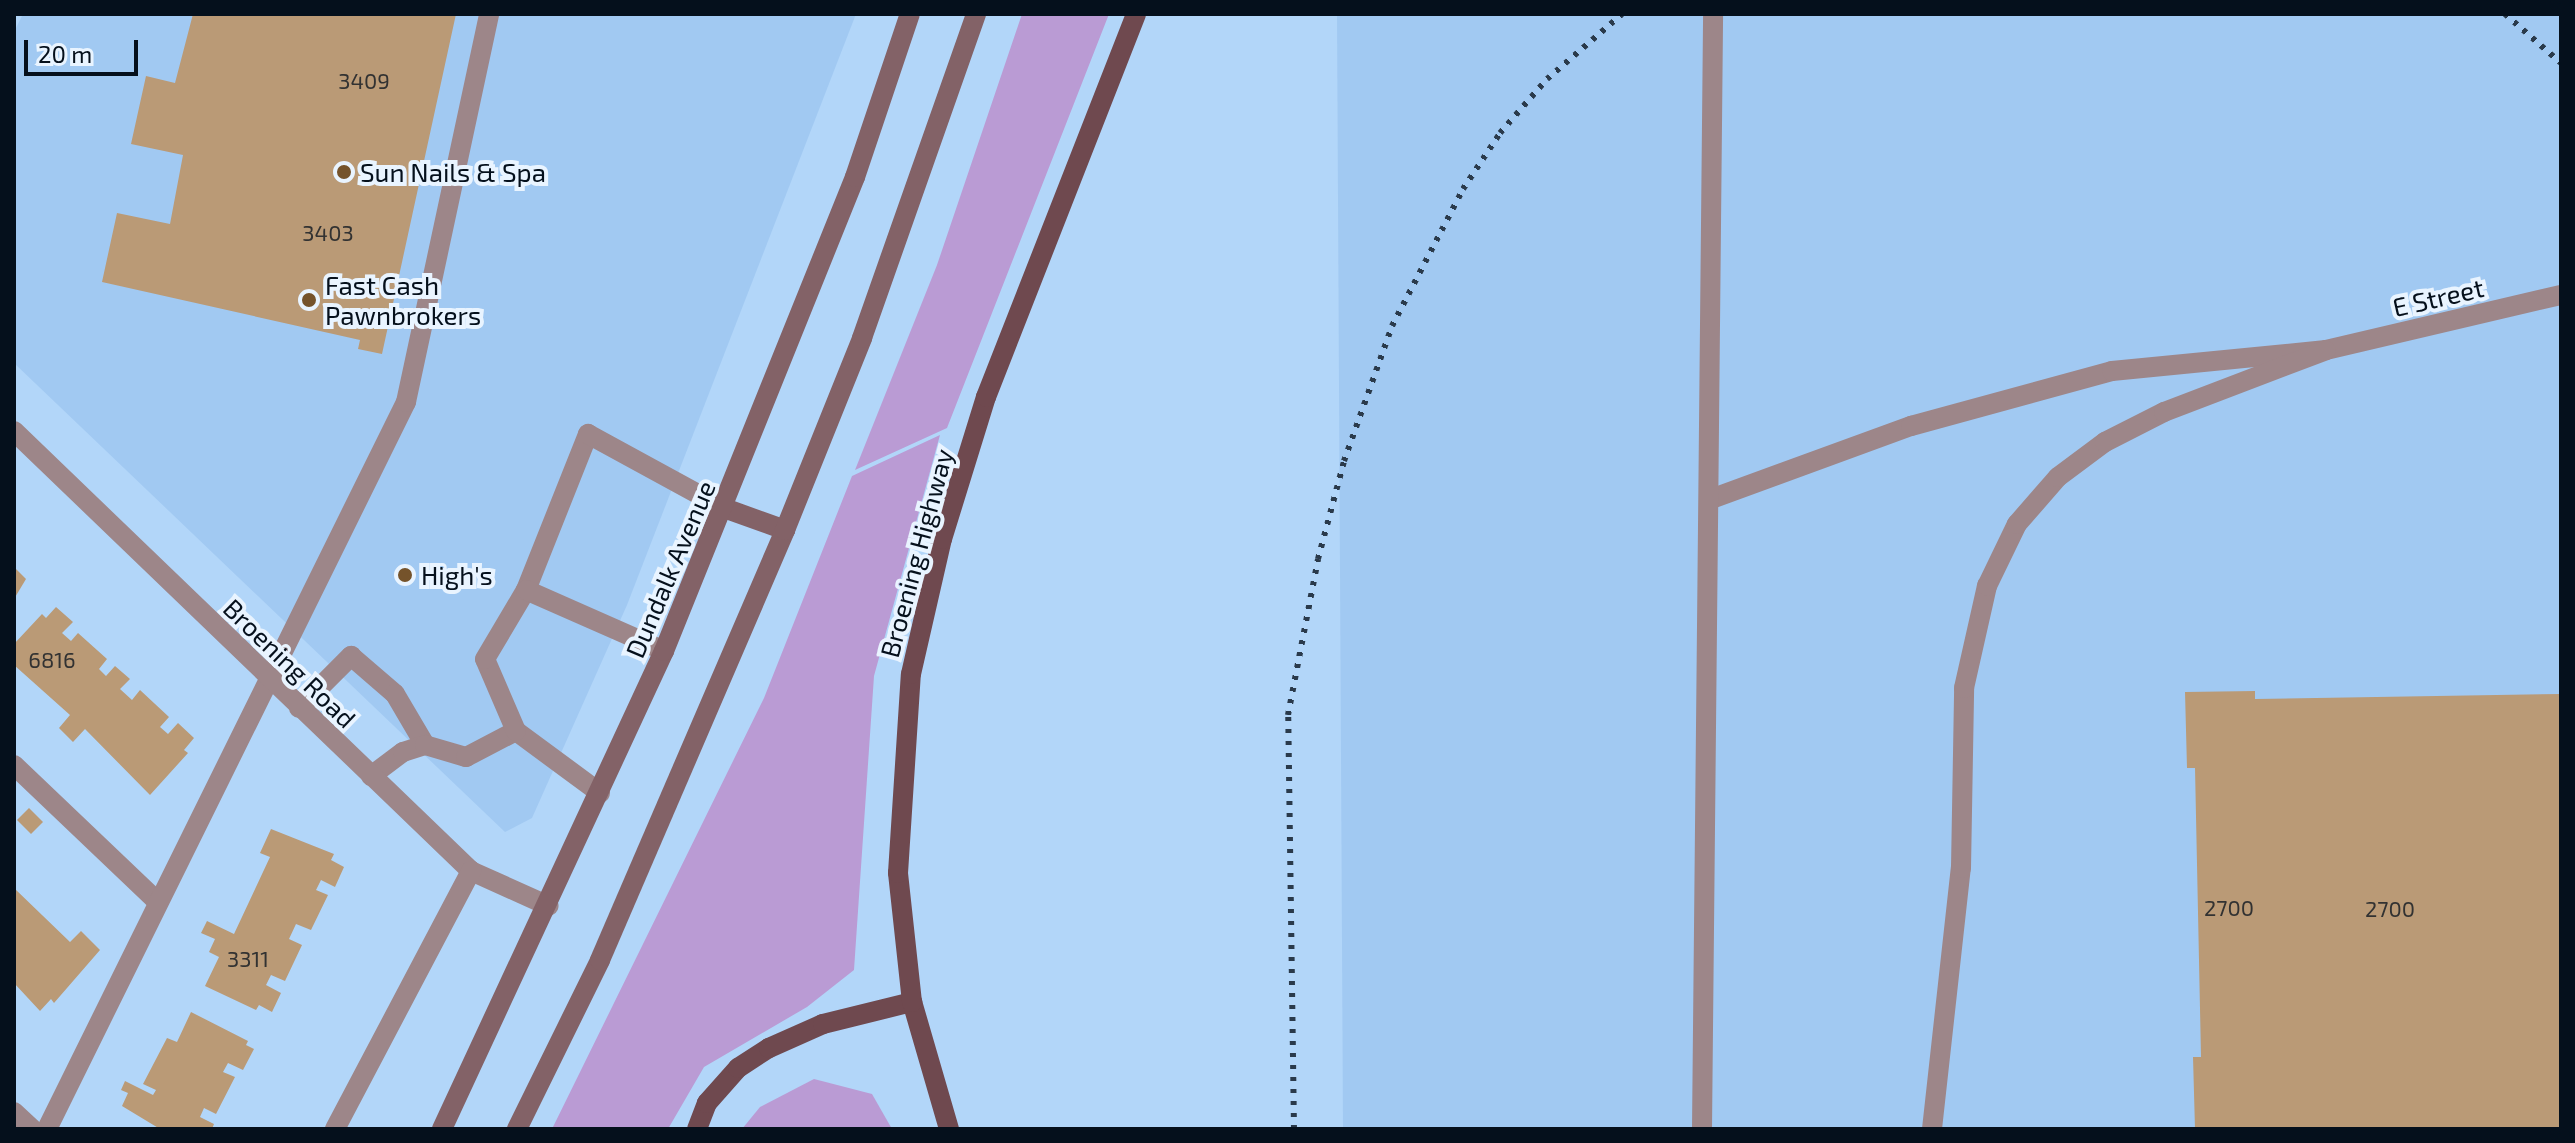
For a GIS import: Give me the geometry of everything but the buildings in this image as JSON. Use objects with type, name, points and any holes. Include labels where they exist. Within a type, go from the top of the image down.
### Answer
[{"type":"main road","name":"Dundalk Avenue","points":[[442,1129],[549,906],[664,651],[855,177],[910,14]]},
{"type":"main road","points":[[517,1129],[600,960],[785,530],[862,338],[976,14]]},
{"type":"main road","name":"Broening Highway","points":[[949,1129],[912,1002],[898,873],[911,674],[942,539],[986,397],[1136,14]]},
{"type":"main road","points":[[724,508],[785,530]]},
{"type":"main road","points":[[697,1129],[707,1103],[738,1068],[769,1048],[823,1024],[912,1002]]},
{"type":"street","points":[[47,1129],[266,676],[406,402],[489,14]]},
{"type":"street","points":[[1702,1129],[1711,499],[1713,14]]},
{"type":"street","name":"E Street","points":[[2326,350],[2561,295]]},
{"type":"street","points":[[1711,499],[1911,426],[2112,371],[2326,350]]},
{"type":"street","points":[[1932,1129],[1961,868],[1964,688],[1987,586],[2017,524],[2058,477],[2105,442],[2164,412],[2326,350]]},
{"type":"street","name":"Broening Road","points":[[14,431],[471,871],[549,906]]},
{"type":"street","points":[[600,793],[516,731],[485,659],[526,590],[588,434],[724,508]]},
{"type":"street","points":[[526,590],[664,651]]},
{"type":"street","points":[[299,708],[351,656],[395,694],[425,745]]},
{"type":"street","points":[[371,776],[403,752],[425,745],[466,757],[516,731]]},
{"type":"street","points":[[14,765],[156,900]]},
{"type":"street","points":[[335,1129],[471,871]]},
{"type":"street","points":[[14,1112],[32,1129]]},
{"type":"shaded area","points":[[23,14],[856,14],[627,605],[532,818],[505,832],[14,363],[14,32]]},
{"type":"shaded area","points":[[1022,14],[1109,14],[947,428],[855,470],[937,265]]},
{"type":"shaded area","points":[[1337,14],[2561,14],[2561,1129],[1343,1129]]},
{"type":"shaded area","points":[[940,435],[874,676],[854,970],[807,1007],[704,1067],[668,1129],[552,1129],[764,698],[852,476]]},
{"type":"shaded area","points":[[814,1079],[872,1094],[892,1129],[742,1129],[760,1107]]},
{"type":"railway","points":[[1294,1129],[1288,715],[1318,559],[1344,461],[1392,326],[1463,189],[1500,133],[1547,79],[1622,14]]},
{"type":"railway","points":[[2505,14],[2561,63]]},
{"type":"place","name":"Sun Nails & Spa","points":[[344,172]]},
{"type":"place","name":"Fast Cash Pawnbrokers","points":[[309,300]]},
{"type":"place","name":"High's","points":[[405,575]]}]
